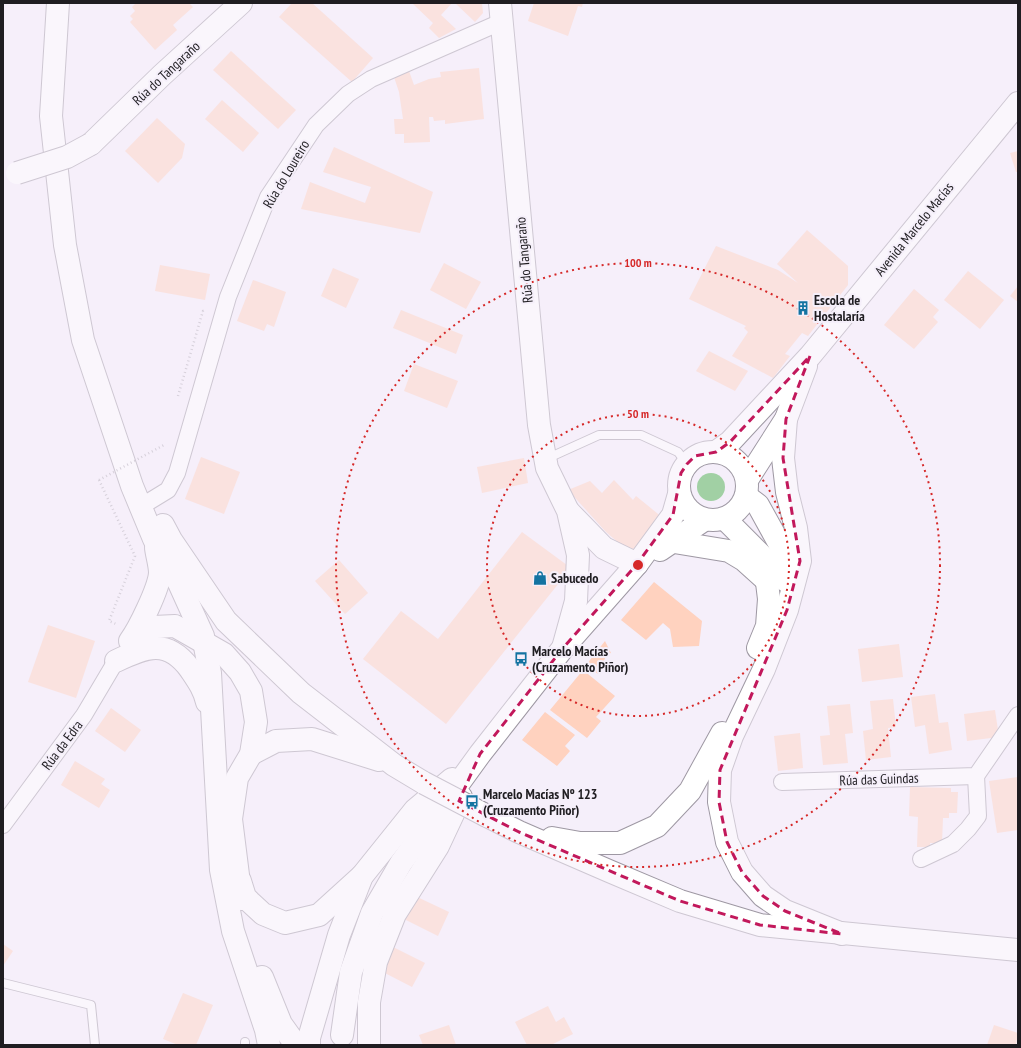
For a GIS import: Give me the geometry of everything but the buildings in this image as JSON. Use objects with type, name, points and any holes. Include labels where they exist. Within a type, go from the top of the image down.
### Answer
[{"type":"main road","points":[[58,3],[50,116],[65,245],[83,340],[132,486],[154,539],[179,583],[203,636],[210,673],[221,870],[233,931],[266,1030],[269,1045]]},
{"type":"main road","name":"Rúa do Tangaraño","points":[[10,174],[67,157],[91,144],[162,75],[241,3]]},
{"type":"main road","name":"Rúa do Tangaraño","points":[[501,13],[538,418],[547,468],[568,512],[578,555],[576,601],[563,648]]},
{"type":"main road","name":"Avenida Marcelo Macías","points":[[716,452],[730,442],[810,356],[1018,103]]},
{"type":"main road","name":"Avenida Marcelo Macías","points":[[747,488],[786,419],[810,356]]},
{"type":"main road","points":[[107,411],[150,501],[171,540],[226,621],[301,693],[394,765],[424,783],[519,832],[680,901],[760,925],[1018,950]]},
{"type":"main road","points":[[786,419],[783,458],[787,492],[796,528],[800,561],[787,610],[764,669],[732,736],[720,770],[719,802],[727,842],[742,872],[763,896],[785,911],[842,934]]},
{"type":"main road","points":[[342,1035],[351,972],[372,913],[401,863],[480,754],[563,648],[637,564],[673,515],[679,494],[678,483],[681,473],[695,456],[716,452],[727,454],[736,460],[744,469],[747,488],[784,552],[787,610]]},
{"type":"main road","points":[[679,494],[688,510],[704,520],[714,521],[725,519],[734,514],[742,506],[747,488]]},
{"type":"main road","name":"Rúa do Tangaraño","points":[[568,512],[604,548],[637,564]]},
{"type":"main road","points":[[519,832],[580,843],[620,843],[657,826],[690,791],[719,738],[767,626],[769,599],[764,558],[725,519]]},
{"type":"main road","points":[[637,564],[674,542],[704,520]]},
{"type":"main road","points":[[116,661],[136,633],[154,592],[160,573],[154,539]]},
{"type":"main road","points":[[674,542],[729,551],[744,560],[768,582]]},
{"type":"main road","points":[[136,633],[154,627],[175,626],[224,654],[240,672],[251,691],[256,722],[251,754],[237,778],[231,819],[238,876],[244,917],[264,981],[281,1024],[296,1045]]},
{"type":"main road","points":[[116,661],[139,650],[160,648],[174,652],[183,660],[204,689],[213,734]]},
{"type":"main road","points":[[251,754],[276,741],[312,739],[394,765]]},
{"type":"main road","points":[[238,876],[245,897],[263,914],[285,923],[319,915],[362,876],[415,810],[480,754]]},
{"type":"main road","points":[[369,1045],[369,1002],[376,962],[395,914],[438,846],[480,754]]},
{"type":"main road","points":[[308,1045],[308,1038],[339,935],[362,876]]},
{"type":"street","name":"Rúa do Loureiro","points":[[150,501],[168,490],[177,473],[222,316],[268,197],[316,125],[348,94],[371,79],[501,13]]},
{"type":"street","name":"Rúa da Edra","points":[[3,825],[84,715],[116,661]]},
{"type":"street","points":[[921,859],[952,844],[968,829],[978,816],[976,776],[1018,715]]},
{"type":"street","name":"Rúa das Guindas","points":[[782,782],[976,776]]},
{"type":"lane","points":[[545,460],[600,435],[641,435],[678,452],[687,464]]},
{"type":"lane","points":[[3,983],[91,1005],[95,1045]]},
{"type":"path","points":[[136,633],[109,621],[135,556],[99,480],[164,445]]},
{"type":"highlighted area","points":[[810,356],[786,419],[783,458],[800,561],[787,610],[720,770],[719,802],[727,842],[742,872],[763,896],[785,911],[842,934],[760,925],[680,901],[519,832],[459,801],[480,754],[563,648],[637,564],[673,515],[681,473],[687,464],[695,456],[716,452],[730,442]]},
{"type":"green space","points":[[711,473],[721,477],[725,487],[721,497],[711,501],[701,497],[697,487],[701,477]]},
{"type":"place","name":"Escola de Hostalaría","points":[[803,308]]},
{"type":"place","name":"Sabucedo","points":[[540,578]]},
{"type":"place","name":"Marcelo Macías (Cruzamento Piñor)","points":[[521,659]]},
{"type":"place","name":"Marcelo Macías Nº 123 (Cruzamento Piñor)","points":[[472,802]]}]
